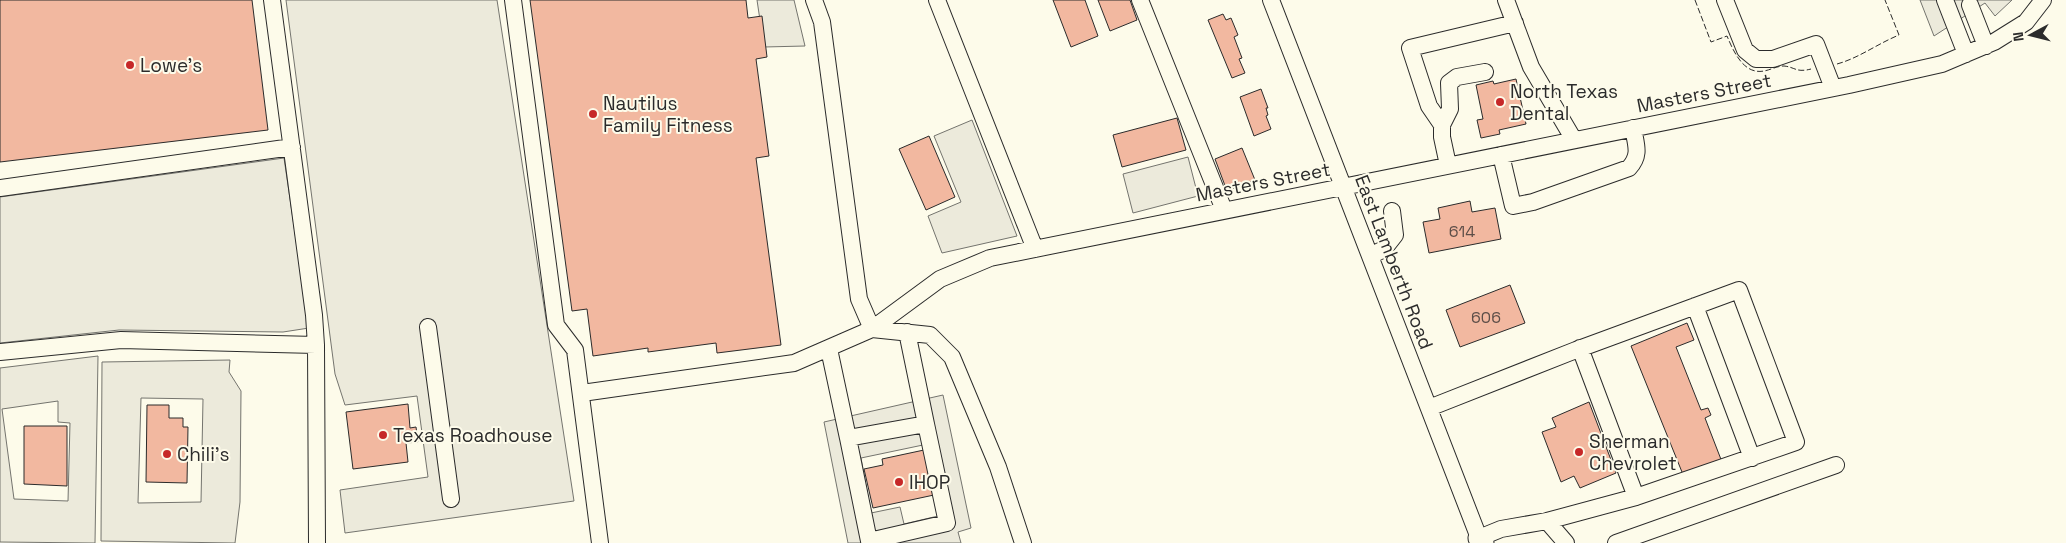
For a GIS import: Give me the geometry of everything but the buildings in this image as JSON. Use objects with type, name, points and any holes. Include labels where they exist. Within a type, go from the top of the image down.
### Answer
[{"type":"street","points":[[272,0],[316,345],[317,543]]},
{"type":"street","points":[[513,0],[556,325],[575,350],[600,543]]},
{"type":"street","points":[[814,0],[822,22],[859,299],[872,329],[930,335],[952,357],[998,467],[1023,543]]},
{"type":"street","points":[[937,0],[1035,249]]},
{"type":"street","points":[[1140,0],[1224,210]]},
{"type":"street","name":"East Lamberth Road","points":[[1272,0],[1480,541]]},
{"type":"street","points":[[1506,0],[1531,67],[1574,140]]},
{"type":"street","points":[[1725,0],[1745,50],[1756,60],[1773,59],[1816,44],[1833,88]]},
{"type":"street","points":[[1946,0],[1957,5],[1973,3],[1986,46]]},
{"type":"street","points":[[1946,0],[1966,54]]},
{"type":"street","name":"Masters Street","points":[[582,394],[794,362],[829,349],[872,329],[940,279],[990,258],[1833,88],[1942,64],[1986,46],[2026,22],[2043,0]]},
{"type":"street","points":[[1442,126],[1429,106],[1410,48],[1515,23]]},
{"type":"street","points":[[1448,165],[1442,137],[1442,126],[1450,109],[1449,83],[1457,77],[1486,72]]},
{"type":"street","points":[[1500,155],[1513,206],[1533,202],[1629,168],[1638,154],[1633,128]]},
{"type":"street","points":[[0,188],[292,147]]},
{"type":"street","points":[[1370,256],[1384,249],[1396,235],[1392,211]]},
{"type":"street","points":[[1429,408],[1580,348],[1739,290],[1796,442],[1636,497],[1547,521],[1501,529],[1480,541]]},
{"type":"street","points":[[1695,306],[1752,458]]},
{"type":"street","points":[[428,327],[451,499]]},
{"type":"street","points":[[829,349],[869,541],[947,523],[907,332]]},
{"type":"street","points":[[0,352],[104,340],[316,345]]},
{"type":"street","points":[[1580,348],[1636,497]]},
{"type":"street","points":[[848,438],[926,424]]},
{"type":"street","points":[[1616,543],[1836,465]]},
{"type":"street","points":[[1547,521],[1566,543]]},
{"type":"shaded area","points":[[286,0],[497,0],[574,501],[345,533],[340,490],[428,477],[417,396],[345,405],[335,374]]},
{"type":"shaded area","points":[[757,0],[794,0],[805,46],[764,47]]},
{"type":"shaded area","points":[[1920,0],[2012,0],[1995,16],[1985,3],[1934,36]]},
{"type":"shaded area","points":[[972,120],[1017,236],[942,253],[928,216],[961,202],[934,136]]},
{"type":"shaded area","points":[[1188,157],[1198,196],[1133,213],[1123,174]]},
{"type":"shaded area","points":[[284,158],[309,328],[283,332],[119,330],[0,343],[0,197]]},
{"type":"shaded area","points":[[98,356],[95,543],[0,542],[0,368]],"holes":[[[58,401],[58,422],[70,423],[68,501],[14,499],[2,409]]]},
{"type":"shaded area","points":[[230,360],[229,372],[241,391],[240,502],[235,543],[101,541],[102,362]],"holes":[[[141,398],[203,399],[201,502],[138,503]]]},
{"type":"shaded area","points":[[943,395],[971,528],[958,532],[961,543],[848,543],[824,422]],"holes":[[[923,445],[938,516],[904,524],[900,507],[871,513],[861,458]]]},
{"type":"fence","points":[[1695,0],[1711,42],[1727,36],[1740,60],[1750,69],[1764,71],[1784,66],[1799,70],[1811,69]]},
{"type":"fence","points":[[1837,64],[1899,35],[1885,0]]},
{"type":"place","name":"Lowe's","points":[[130,65]]},
{"type":"place","name":"North Texas Dental","points":[[1500,102]]},
{"type":"place","name":"Nautilus Family Fitness","points":[[593,114]]},
{"type":"place","name":"Texas Roadhouse","points":[[383,435]]},
{"type":"place","name":"Sherman Chevrolet","points":[[1579,452]]},
{"type":"place","name":"Chili's","points":[[167,454]]},
{"type":"place","name":"IHOP","points":[[899,482]]}]
